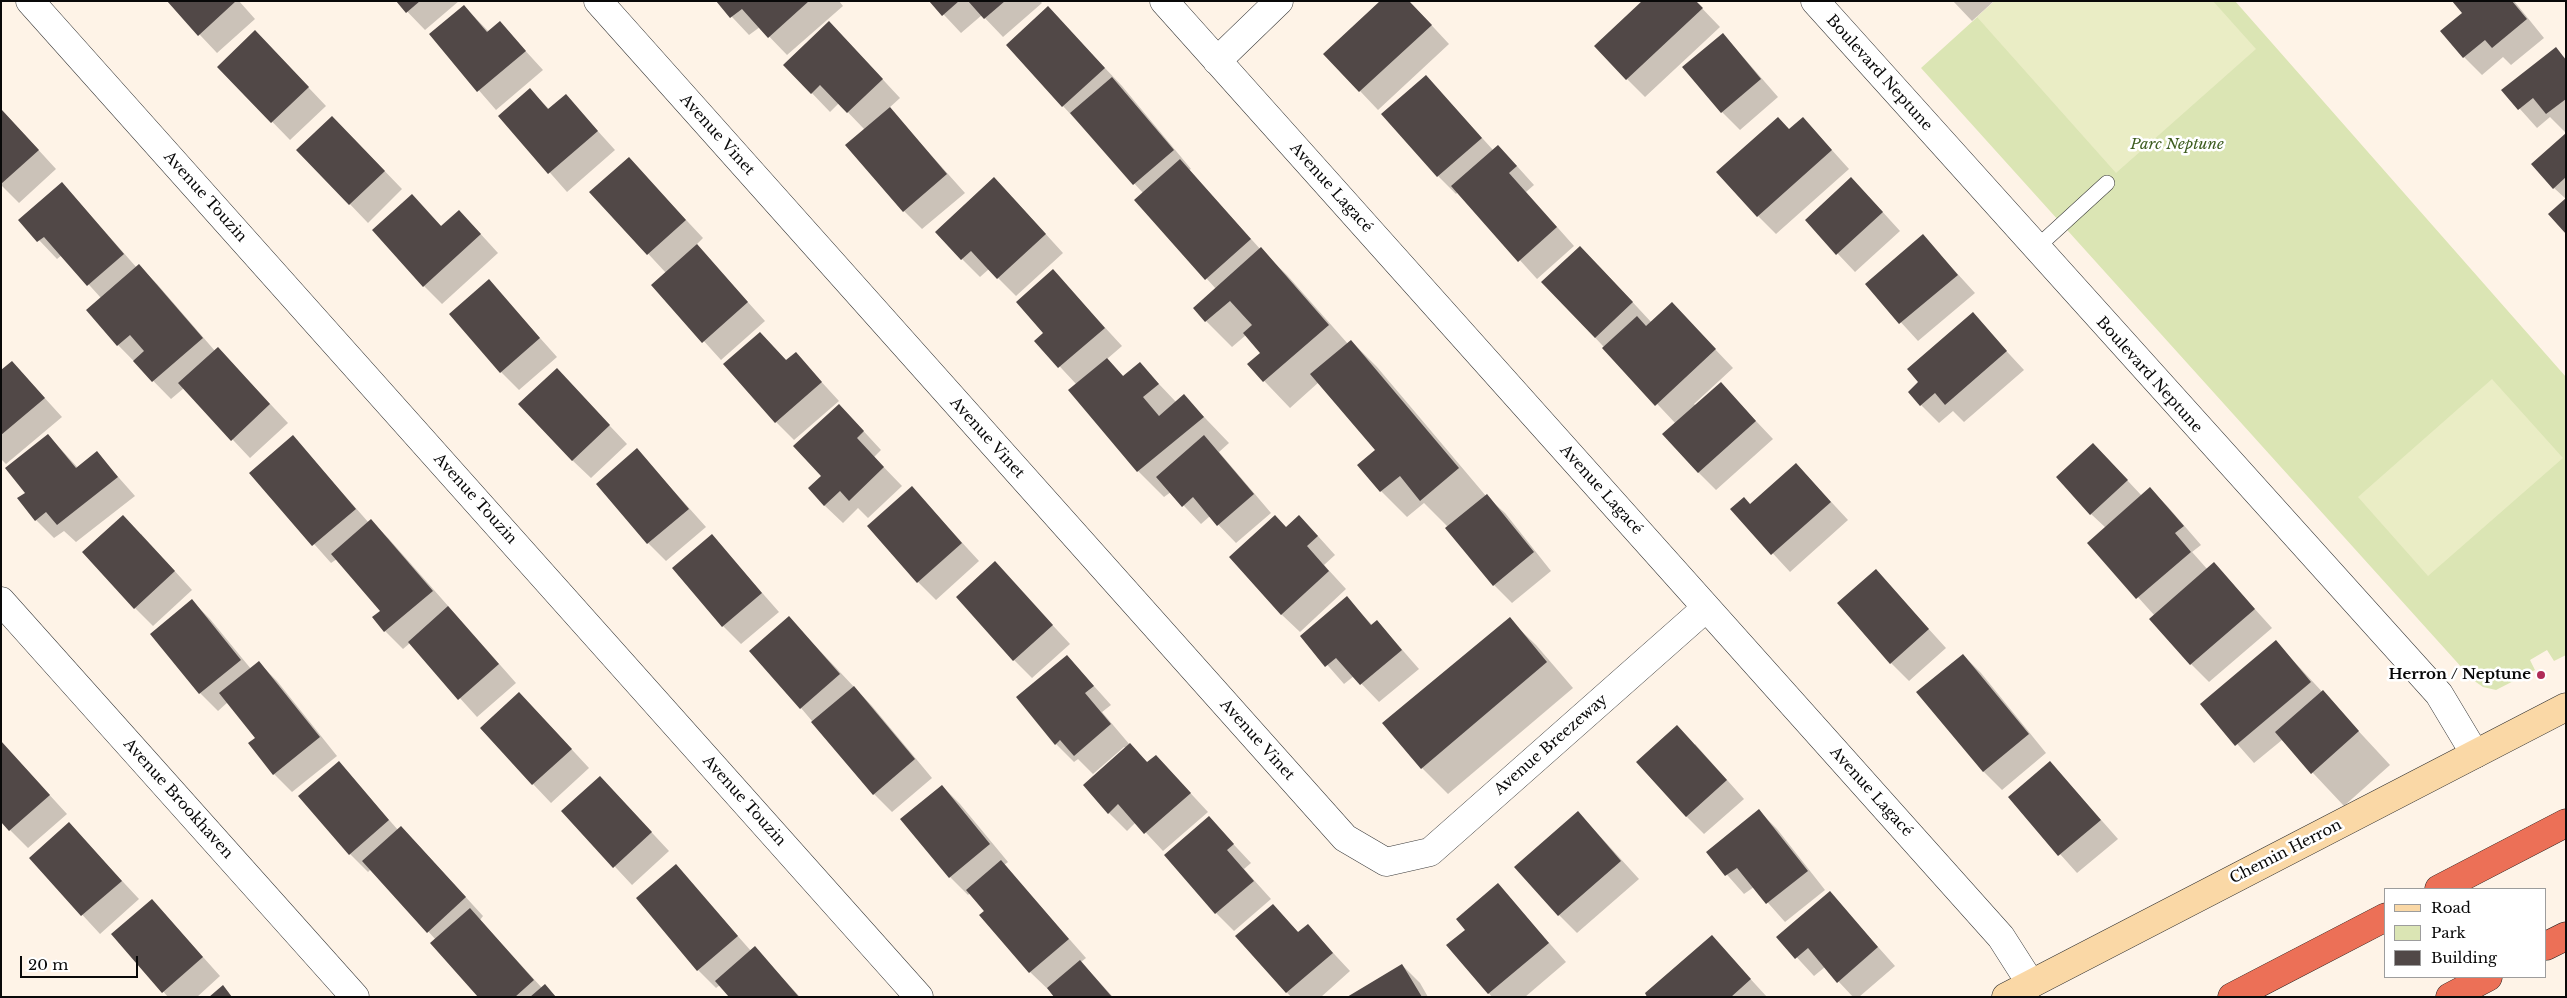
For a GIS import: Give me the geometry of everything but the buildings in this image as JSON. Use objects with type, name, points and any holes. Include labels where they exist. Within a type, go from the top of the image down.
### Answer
[{"type":"highway","points":[[2441,888],[2566,823]]},
{"type":"highway","points":[[2232,997],[2384,918]]},
{"type":"highway","points":[[2547,946],[2566,936]]},
{"type":"highway","points":[[2450,997],[2486,978]]},
{"type":"main road","name":"Chemin Herron","points":[[2006,997],[2566,707]]},
{"type":"street","name":"Avenue Touzin","points":[[30,1],[919,997]]},
{"type":"street","name":"Avenue Vinet","points":[[598,1],[1345,838],[1386,862]]},
{"type":"street","name":"Avenue Lagacé","points":[[1164,1],[2001,936],[2031,984]]},
{"type":"street","points":[[1217,60],[1279,1]]},
{"type":"street","name":"Boulevard Neptune","points":[[1815,1],[2035,249],[2439,694],[2475,754]]},
{"type":"street","name":"Avenue Brookhaven","points":[[1,601],[355,997]]},
{"type":"street","name":"Avenue Breezeway","points":[[1386,862],[1430,852],[1706,608]]},
{"type":"lane","points":[[2035,249],[2107,183]]},
{"type":"green space","name":"Parc Neptune","points":[[1995,1],[2235,1],[2566,377],[2566,655],[2554,661],[2547,650],[2530,660],[2535,670],[2496,690],[2483,687],[2473,680],[1921,68]]},
{"type":"green space","points":[[1995,1],[2213,1],[2256,49],[2116,173],[1977,17]]},
{"type":"green space","points":[[2492,379],[2563,458],[2428,576],[2358,497]]},
{"type":"place","name":"Herron / Neptune","points":[[2541,675]]}]
